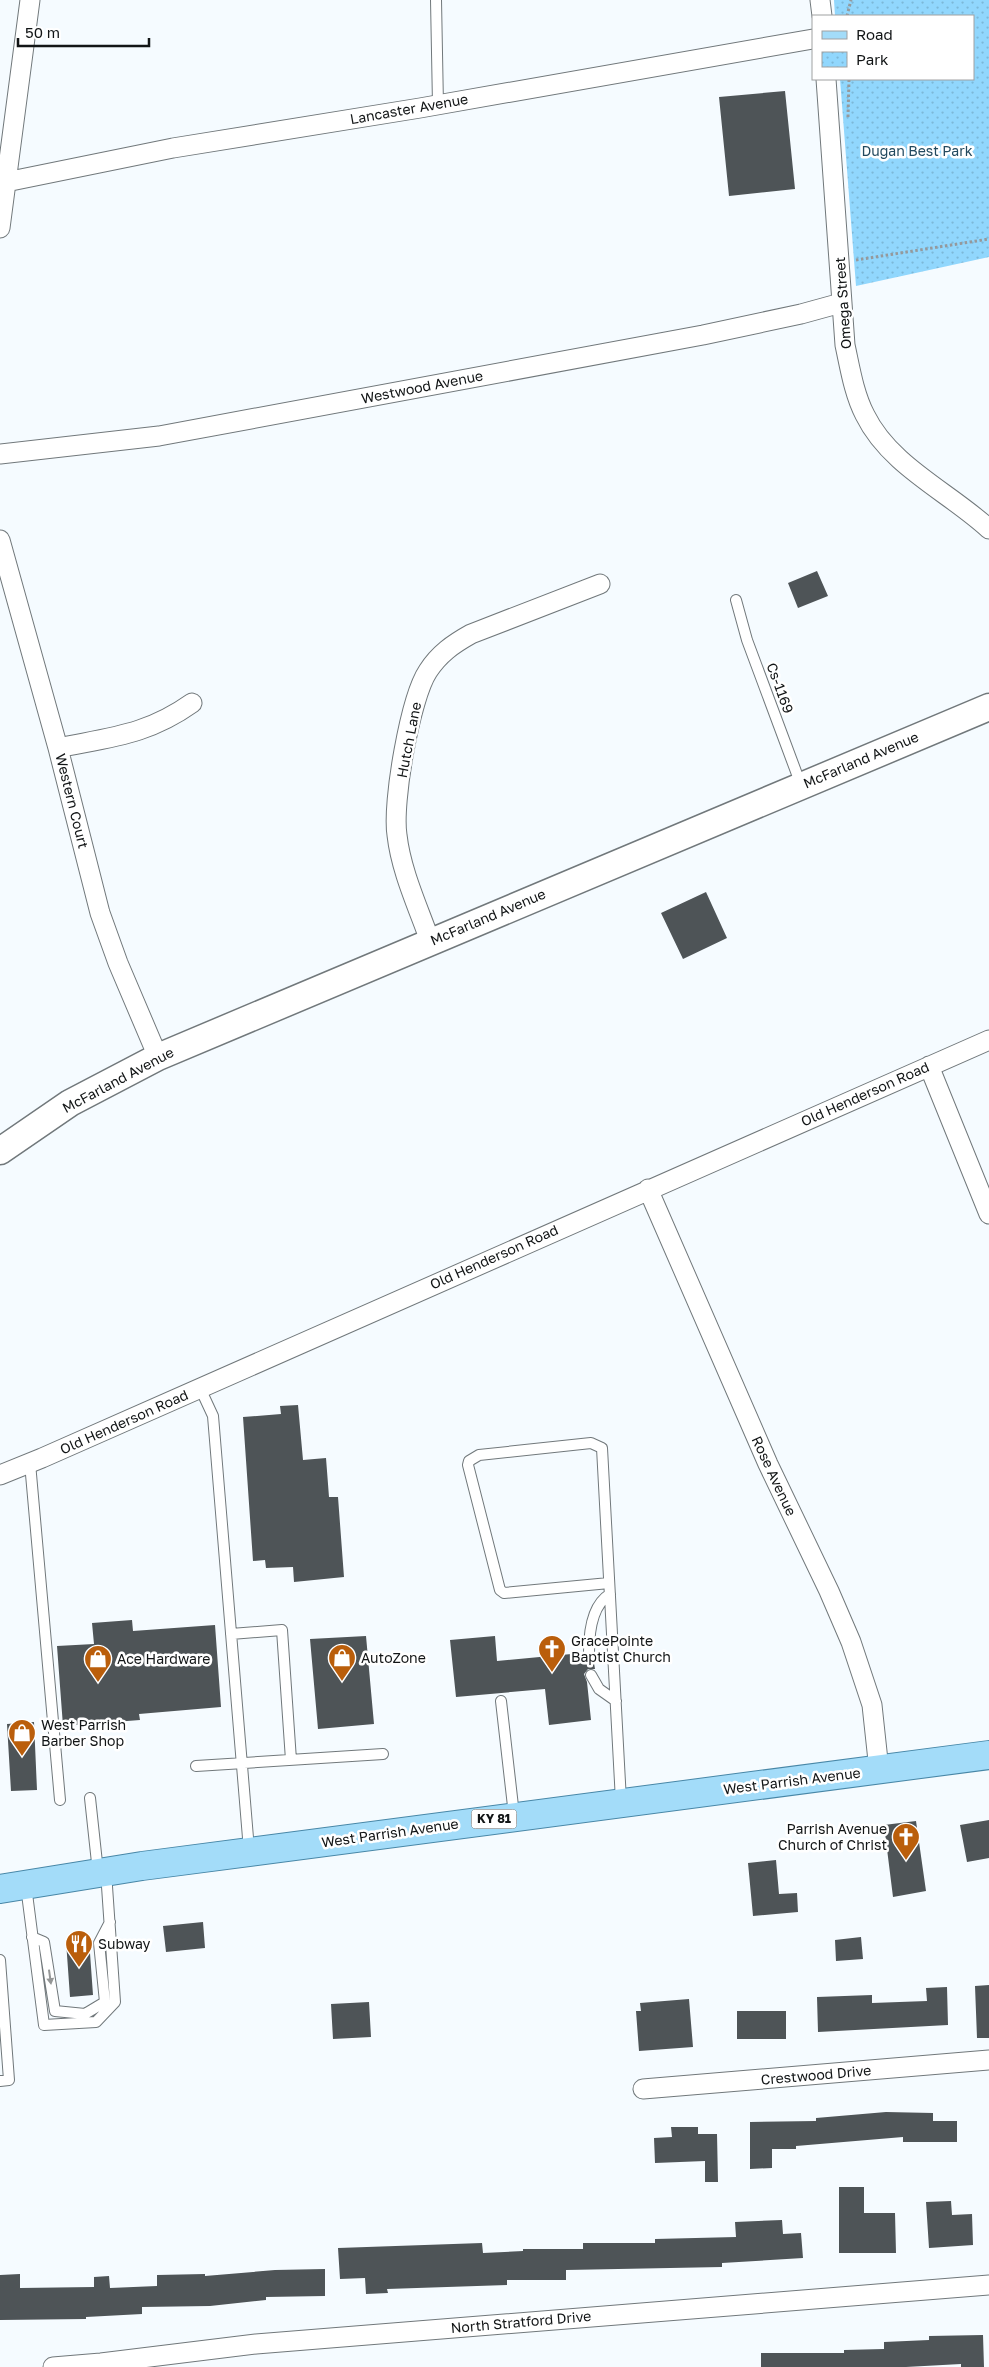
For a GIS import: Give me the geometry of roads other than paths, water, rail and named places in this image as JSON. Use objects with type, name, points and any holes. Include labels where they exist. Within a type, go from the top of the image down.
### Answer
[{"type":"main road","name":"West Parrish Avenue","points":[[13,1887],[102,1872],[514,1816],[989,1755]]},
{"type":"street","points":[[0,228],[30,0]]},
{"type":"street","points":[[820,0],[822,15]]},
{"type":"street","name":"Lancaster Avenue","points":[[6,182],[174,148],[438,105],[812,39]]},
{"type":"street","name":"Omega Street","points":[[826,80],[840,252],[841,303],[845,345],[852,379],[865,416],[883,441],[906,465],[989,529]]},
{"type":"street","name":"Westwood Avenue","points":[[0,454],[159,436],[704,335],[801,314],[841,303]]},
{"type":"street","name":"Western Court","points":[[0,540],[5,568],[58,748],[100,912],[118,963],[158,1057]]},
{"type":"street","name":"Hutch Lane","points":[[430,941],[400,855],[395,815],[409,726],[419,690],[427,673],[437,658],[452,645],[471,634],[600,584]]},
{"type":"street","points":[[58,748],[138,732],[169,719],[192,703]]},
{"type":"street","name":"McFarland Avenue","points":[[0,1152],[70,1104],[158,1057],[989,707]]},
{"type":"street","name":"Old Henderson Road","points":[[0,1475],[989,1040]]},
{"type":"street","points":[[929,1066],[989,1214]]},
{"type":"street","name":"Rose Avenue","points":[[648,1189],[768,1464],[829,1591],[851,1642],[872,1705],[878,1770]]},
{"type":"street","name":"Crestwood Drive","points":[[643,2089],[989,2060]]},
{"type":"street","name":"North Stratford Drive","points":[[53,2367],[101,2364],[256,2344],[989,2285]]},
{"type":"lane","points":[[436,0],[438,105]]},
{"type":"lane","name":"Cs-1169","points":[[736,600],[747,640],[801,785]]},
{"type":"lane","points":[[200,1388],[213,1416],[249,1852]]},
{"type":"lane","points":[[609,1583],[504,1593],[500,1590],[468,1465],[469,1460],[479,1455],[591,1443],[597,1444],[602,1448],[622,1802]]},
{"type":"lane","points":[[30,1463],[60,1800]]},
{"type":"lane","points":[[588,1652],[589,1640],[598,1606],[610,1594]]},
{"type":"lane","points":[[231,1634],[282,1630],[291,1760]]},
{"type":"lane","points":[[591,1675],[598,1690],[616,1701]]},
{"type":"lane","points":[[501,1701],[514,1816]]},
{"type":"lane","points":[[196,1766],[383,1754]]},
{"type":"lane","points":[[13,1887],[32,1937],[44,2026],[96,2022],[115,2002],[111,1920],[90,1798]]},
{"type":"lane","points":[[32,1937],[44,1942],[55,2010],[85,2014],[104,2002],[99,1943],[111,1920]]},
{"type":"lane","points":[[0,1960],[9,2080],[0,2081]]},
{"type":"place","name":"GracePointe Baptist Church","points":[[552,1673]]},
{"type":"place","name":"AutoZone","points":[[342,1682]]},
{"type":"place","name":"Ace Hardware","points":[[98,1683]]},
{"type":"place","name":"West Parrish Barber Shop","points":[[22,1757]]},
{"type":"place","name":"Parrish Avenue Church of Christ","points":[[906,1861]]},
{"type":"place","name":"Subway","points":[[79,1968]]},
{"type":"park label","name":"Dugan Best Park","points":[[917,151]]}]
